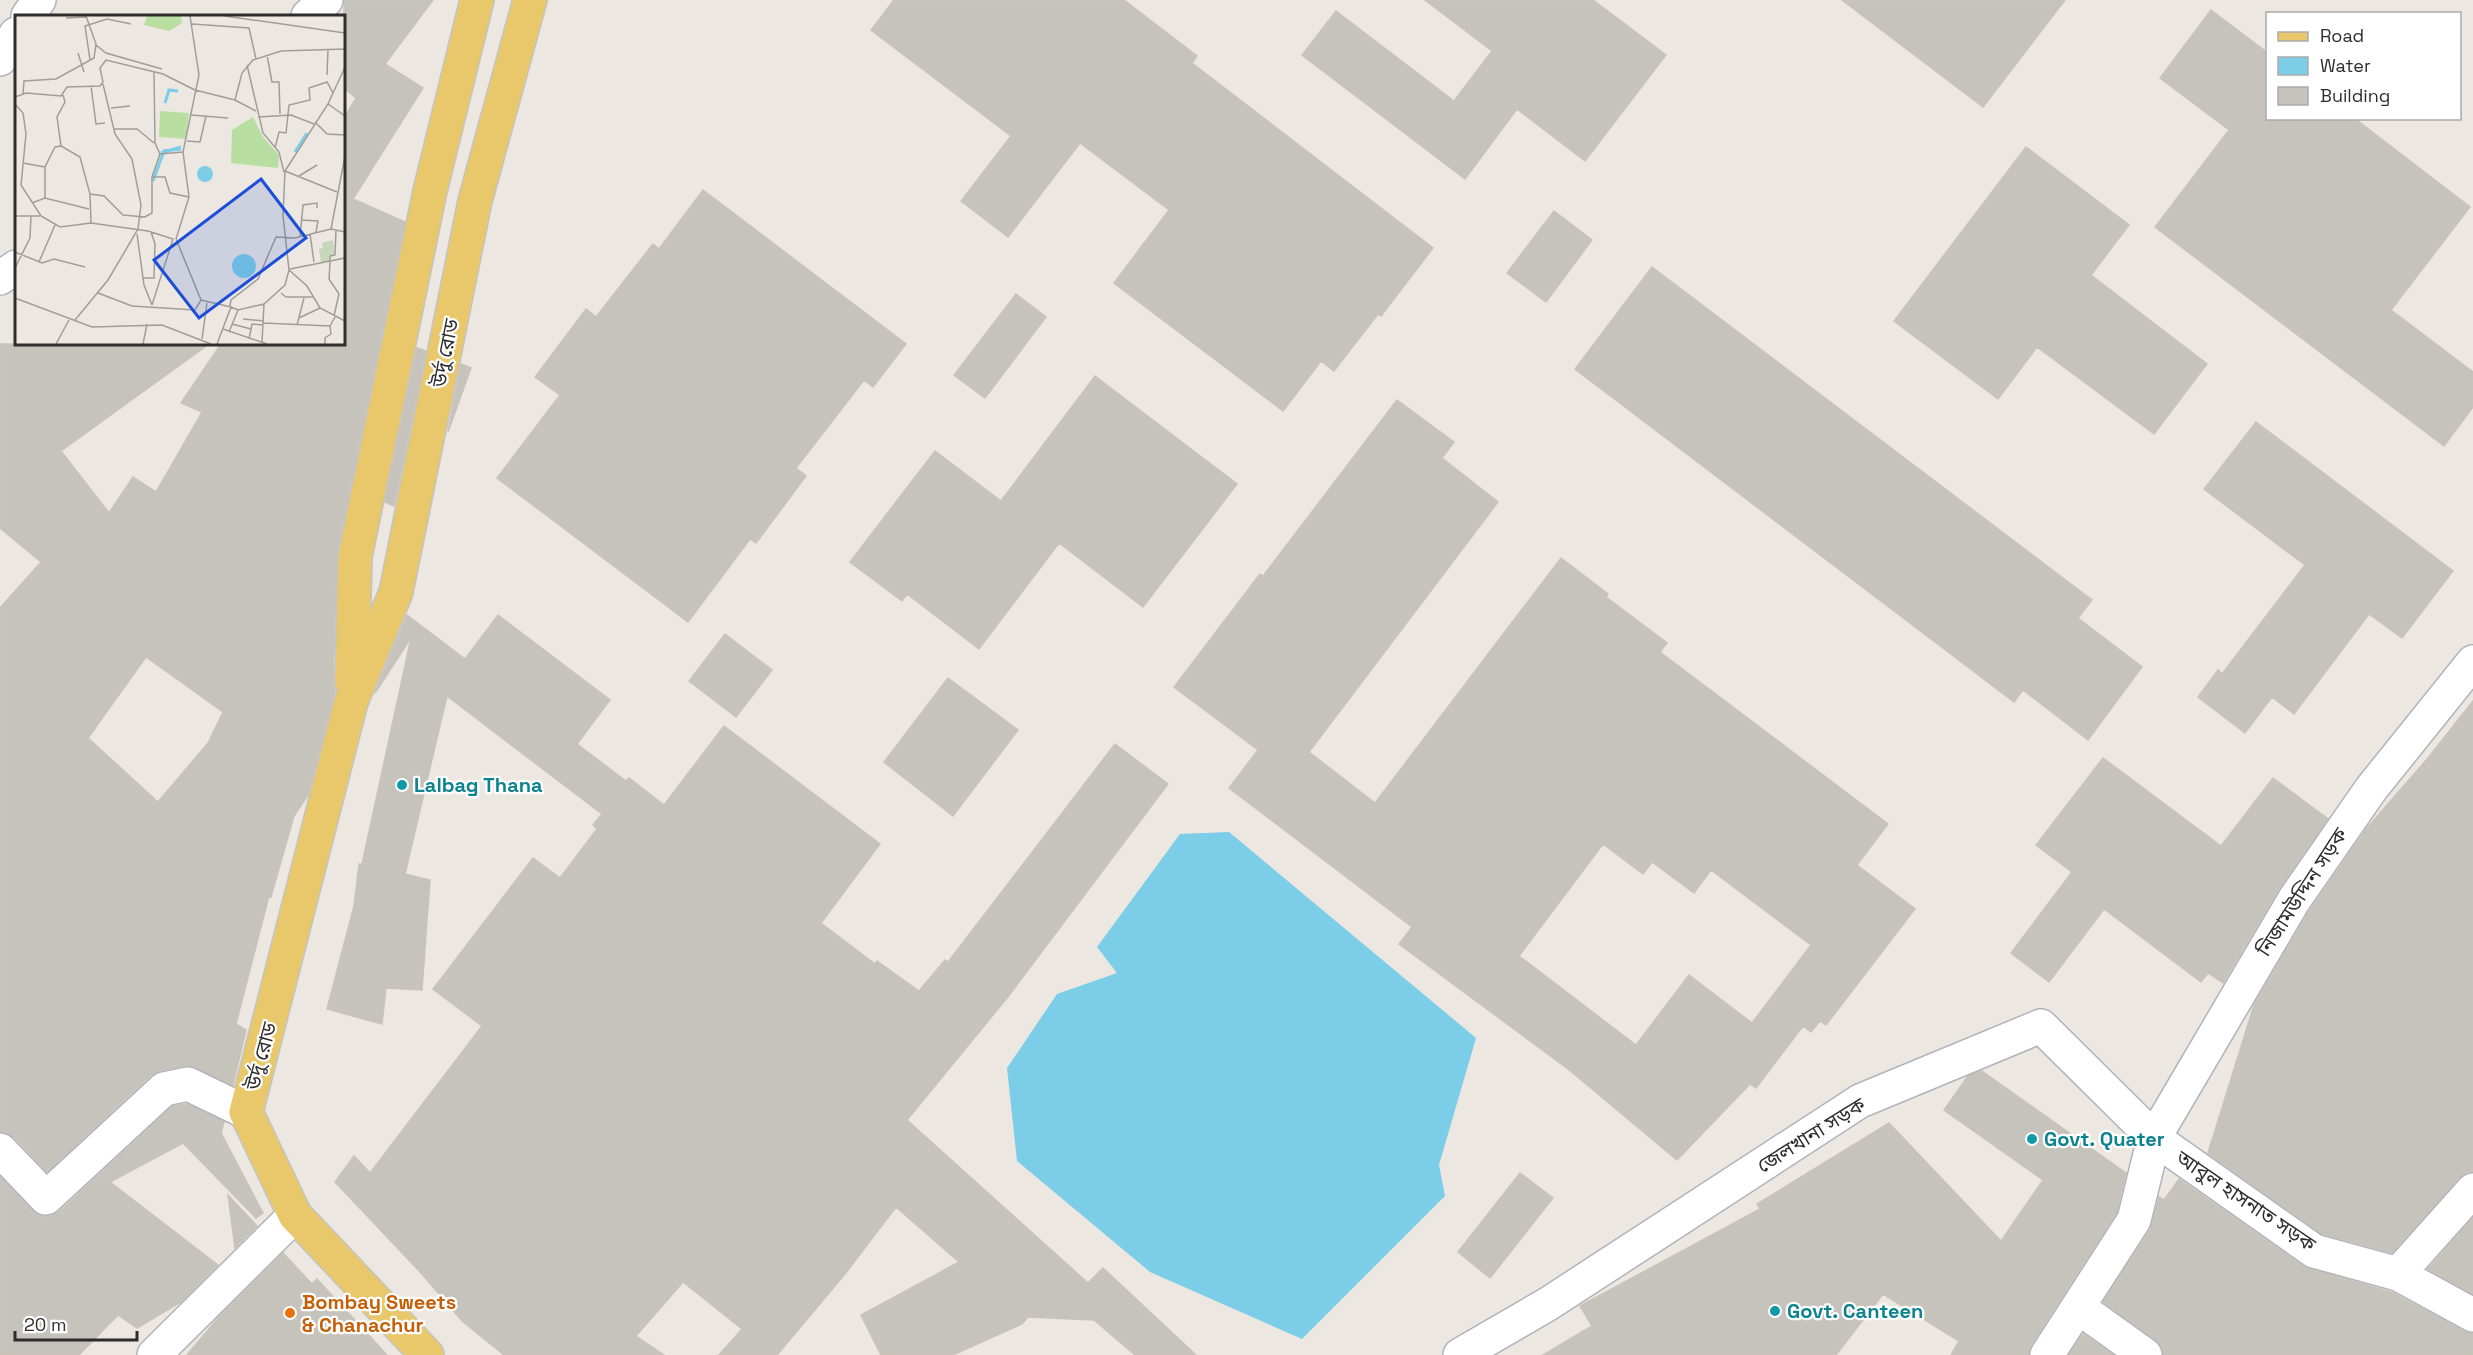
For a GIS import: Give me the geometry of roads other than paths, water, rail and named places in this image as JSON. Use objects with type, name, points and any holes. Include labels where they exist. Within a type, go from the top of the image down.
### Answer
[{"type":"main road","name":"উর্দু রোড","points":[[351,702],[355,557],[430,191],[477,0]]},
{"type":"main road","name":"উর্দু রোড","points":[[427,1355],[295,1215],[246,1112],[351,702],[396,592],[475,201],[530,0]]},
{"type":"street","points":[[29,15],[39,0]]},
{"type":"street","points":[[309,15],[326,0]]},
{"type":"street","points":[[0,59],[15,36]]},
{"type":"street","points":[[0,278],[15,268]]},
{"type":"street","name":"নিজামউদ্দিন সড়ক","points":[[2047,1355],[2134,1220],[2154,1138],[2294,900],[2371,789],[2473,662]]},
{"type":"street","name":"জেলখানা সড়ক","points":[[1460,1355],[1548,1304],[1860,1101],[2041,1026],[2154,1138]]},
{"type":"street","points":[[0,1150],[46,1198],[164,1089],[188,1084],[246,1112]]},
{"type":"street","name":"আবুল হাসনাত সড়ক","points":[[2154,1138],[2314,1251],[2398,1274],[2473,1315]]},
{"type":"street","points":[[2398,1274],[2473,1190]]},
{"type":"street","points":[[154,1355],[295,1215]]},
{"type":"street","points":[[2078,1307],[2145,1355]]},
{"type":"water","points":[[1229,832],[1476,1038],[1439,1165],[1445,1196],[1302,1339],[1150,1272],[1017,1161],[1007,1068],[1057,994],[1117,973],[1097,947],[1180,834]]},
{"type":"place","name":"Lalbag Thana","points":[[402,785]]},
{"type":"place","name":"Govt. Quater","points":[[2032,1139]]},
{"type":"place","name":"Govt. Canteen","points":[[1775,1311]]},
{"type":"place","name":"Bombay Sweets & Chanachur","points":[[290,1313]]}]
